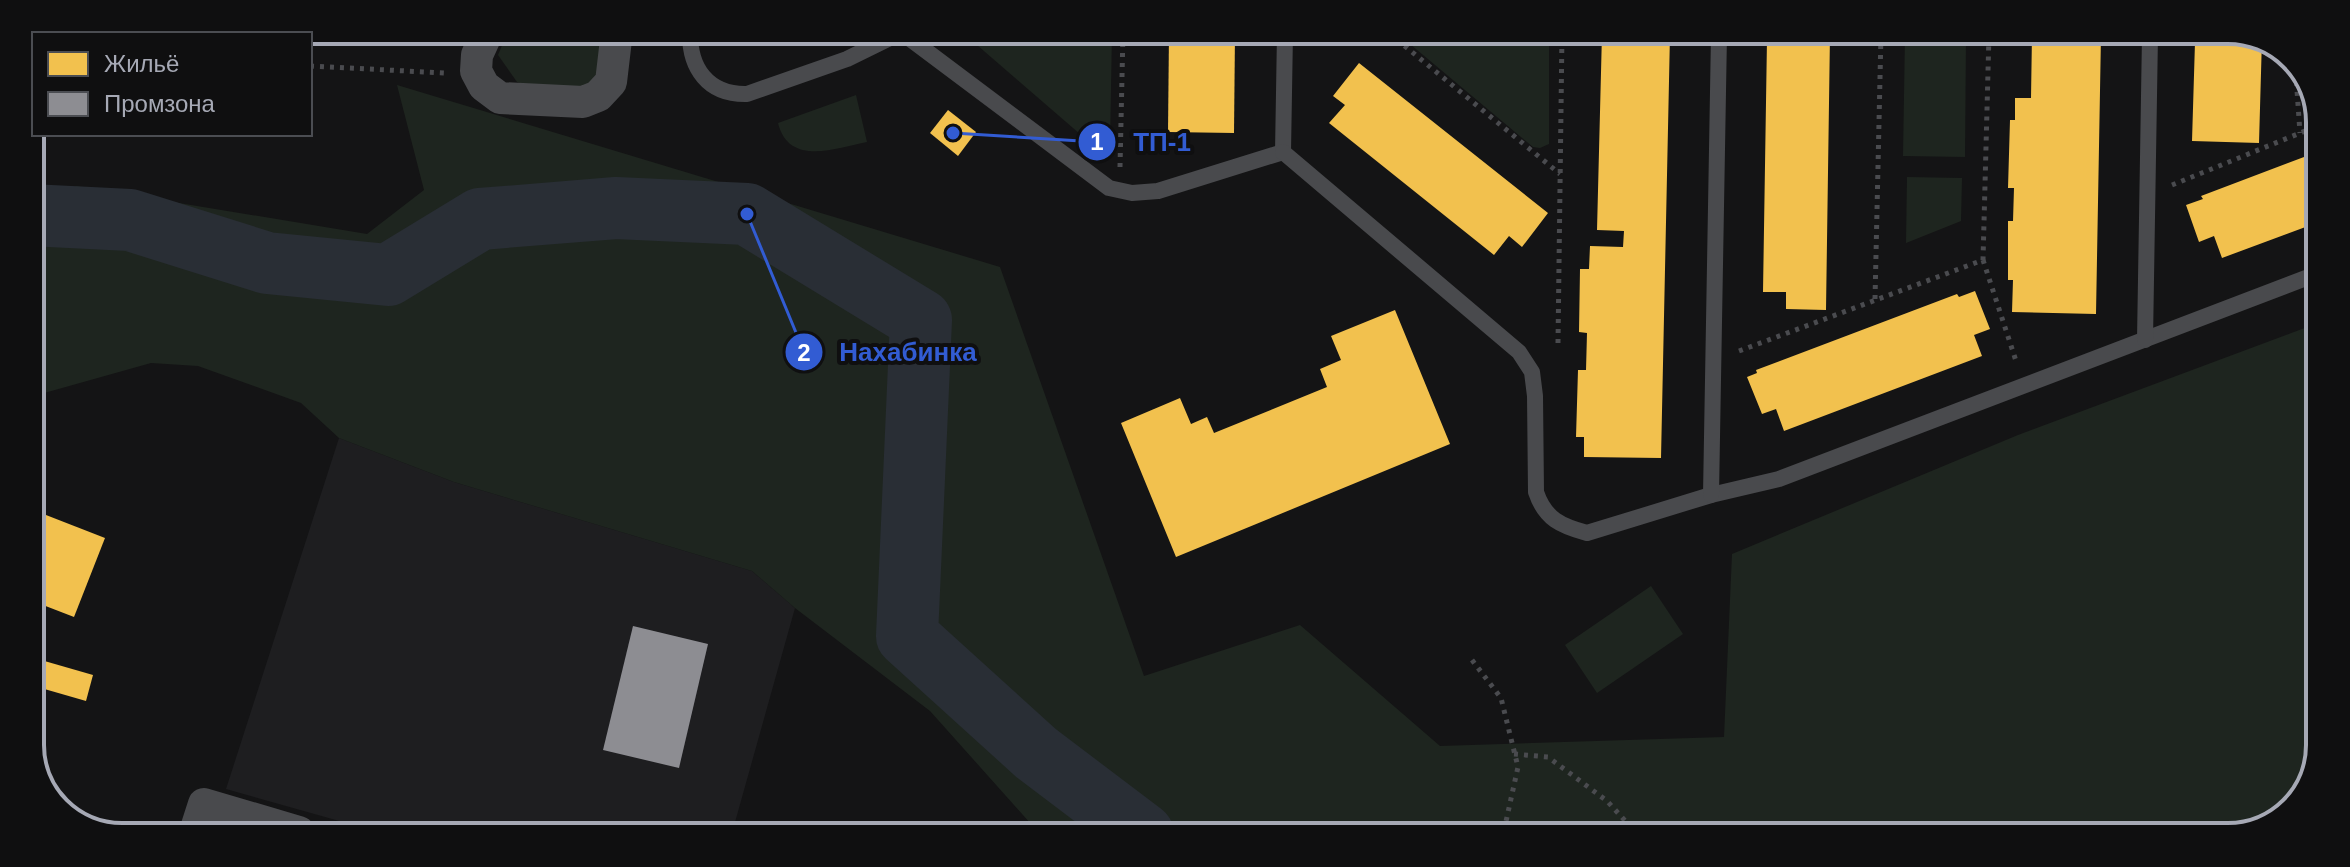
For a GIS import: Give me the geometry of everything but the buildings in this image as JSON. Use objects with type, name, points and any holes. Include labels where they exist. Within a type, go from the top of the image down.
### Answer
[{"type":"street","points":[[482,44],[477,55],[476,71],[484,86],[500,98],[583,102],[598,96],[611,82],[615,44]]},
{"type":"street","points":[[199,818],[235,823]]},
{"type":"lane","points":[[691,44],[693,62],[702,74],[732,94],[747,94],[847,59],[878,44]]},
{"type":"lane","points":[[918,44],[1109,188],[1132,193],[1158,191],[1283,152]]},
{"type":"lane","points":[[1283,152],[1285,44]]},
{"type":"lane","points":[[1711,495],[1719,44]]},
{"type":"lane","points":[[2145,340],[2150,44]]},
{"type":"lane","points":[[1283,152],[1519,352],[1532,372],[1536,492],[1541,506],[1549,518],[1587,533],[1711,495],[1779,479],[2306,278]]},
{"type":"path","points":[[1120,174],[1123,44]]},
{"type":"path","points":[[1402,44],[1560,174]]},
{"type":"path","points":[[1558,343],[1562,44]]},
{"type":"path","points":[[1875,299],[1881,44]]},
{"type":"path","points":[[1989,44],[1983,260],[2017,366]]},
{"type":"path","points":[[312,66],[443,73],[476,71]]},
{"type":"path","points":[[2297,84],[2300,133]]},
{"type":"path","points":[[2170,186],[2306,131]]},
{"type":"path","points":[[1739,351],[1983,260]]},
{"type":"path","points":[[1472,660],[1501,698],[1518,767],[1506,823]]},
{"type":"path","points":[[1514,754],[1548,757],[1607,801],[1627,823]]},
{"type":"shaded area","points":[[503,44],[608,44],[605,70],[580,95],[547,92],[517,82],[498,55]]},
{"type":"shaded area","points":[[976,44],[1112,44],[1110,145],[1095,147]]},
{"type":"shaded area","points":[[1410,44],[1549,44],[1549,144],[1533,147]]},
{"type":"shaded area","points":[[1905,44],[1966,44],[1965,157],[1903,156]]},
{"type":"shaded area","points":[[397,85],[1000,267],[1144,676],[1300,625],[1440,746],[1724,737],[1732,554],[2018,435],[2306,327],[2306,745],[2302,770],[2290,793],[2271,810],[2258,817],[2228,823],[1030,823],[930,711],[795,608],[752,571],[454,482],[339,438],[301,403],[198,366],[151,363],[44,393],[44,232],[76,186],[367,234],[424,190]]},
{"type":"shaded area","points":[[856,95],[867,142],[815,151],[803,150],[784,137],[778,123]]},
{"type":"shaded area","points":[[1907,177],[1962,178],[1961,221],[1906,243]]},
{"type":"shaded area","points":[[339,438],[454,482],[752,571],[795,608],[735,823],[347,823],[226,789]]},
{"type":"shaded area","points":[[1651,586],[1683,634],[1597,693],[1565,645]]},
{"type":"waterway","points":[[44,216],[130,220],[267,263],[388,275],[480,219],[616,208],[747,214],[921,320],[907,636],[1036,753],[1128,823]]},
{"type":"place","name":"ТП-1","points":[[953,133]]},
{"type":"place","name":"Нахабинка","points":[[747,214]]}]
